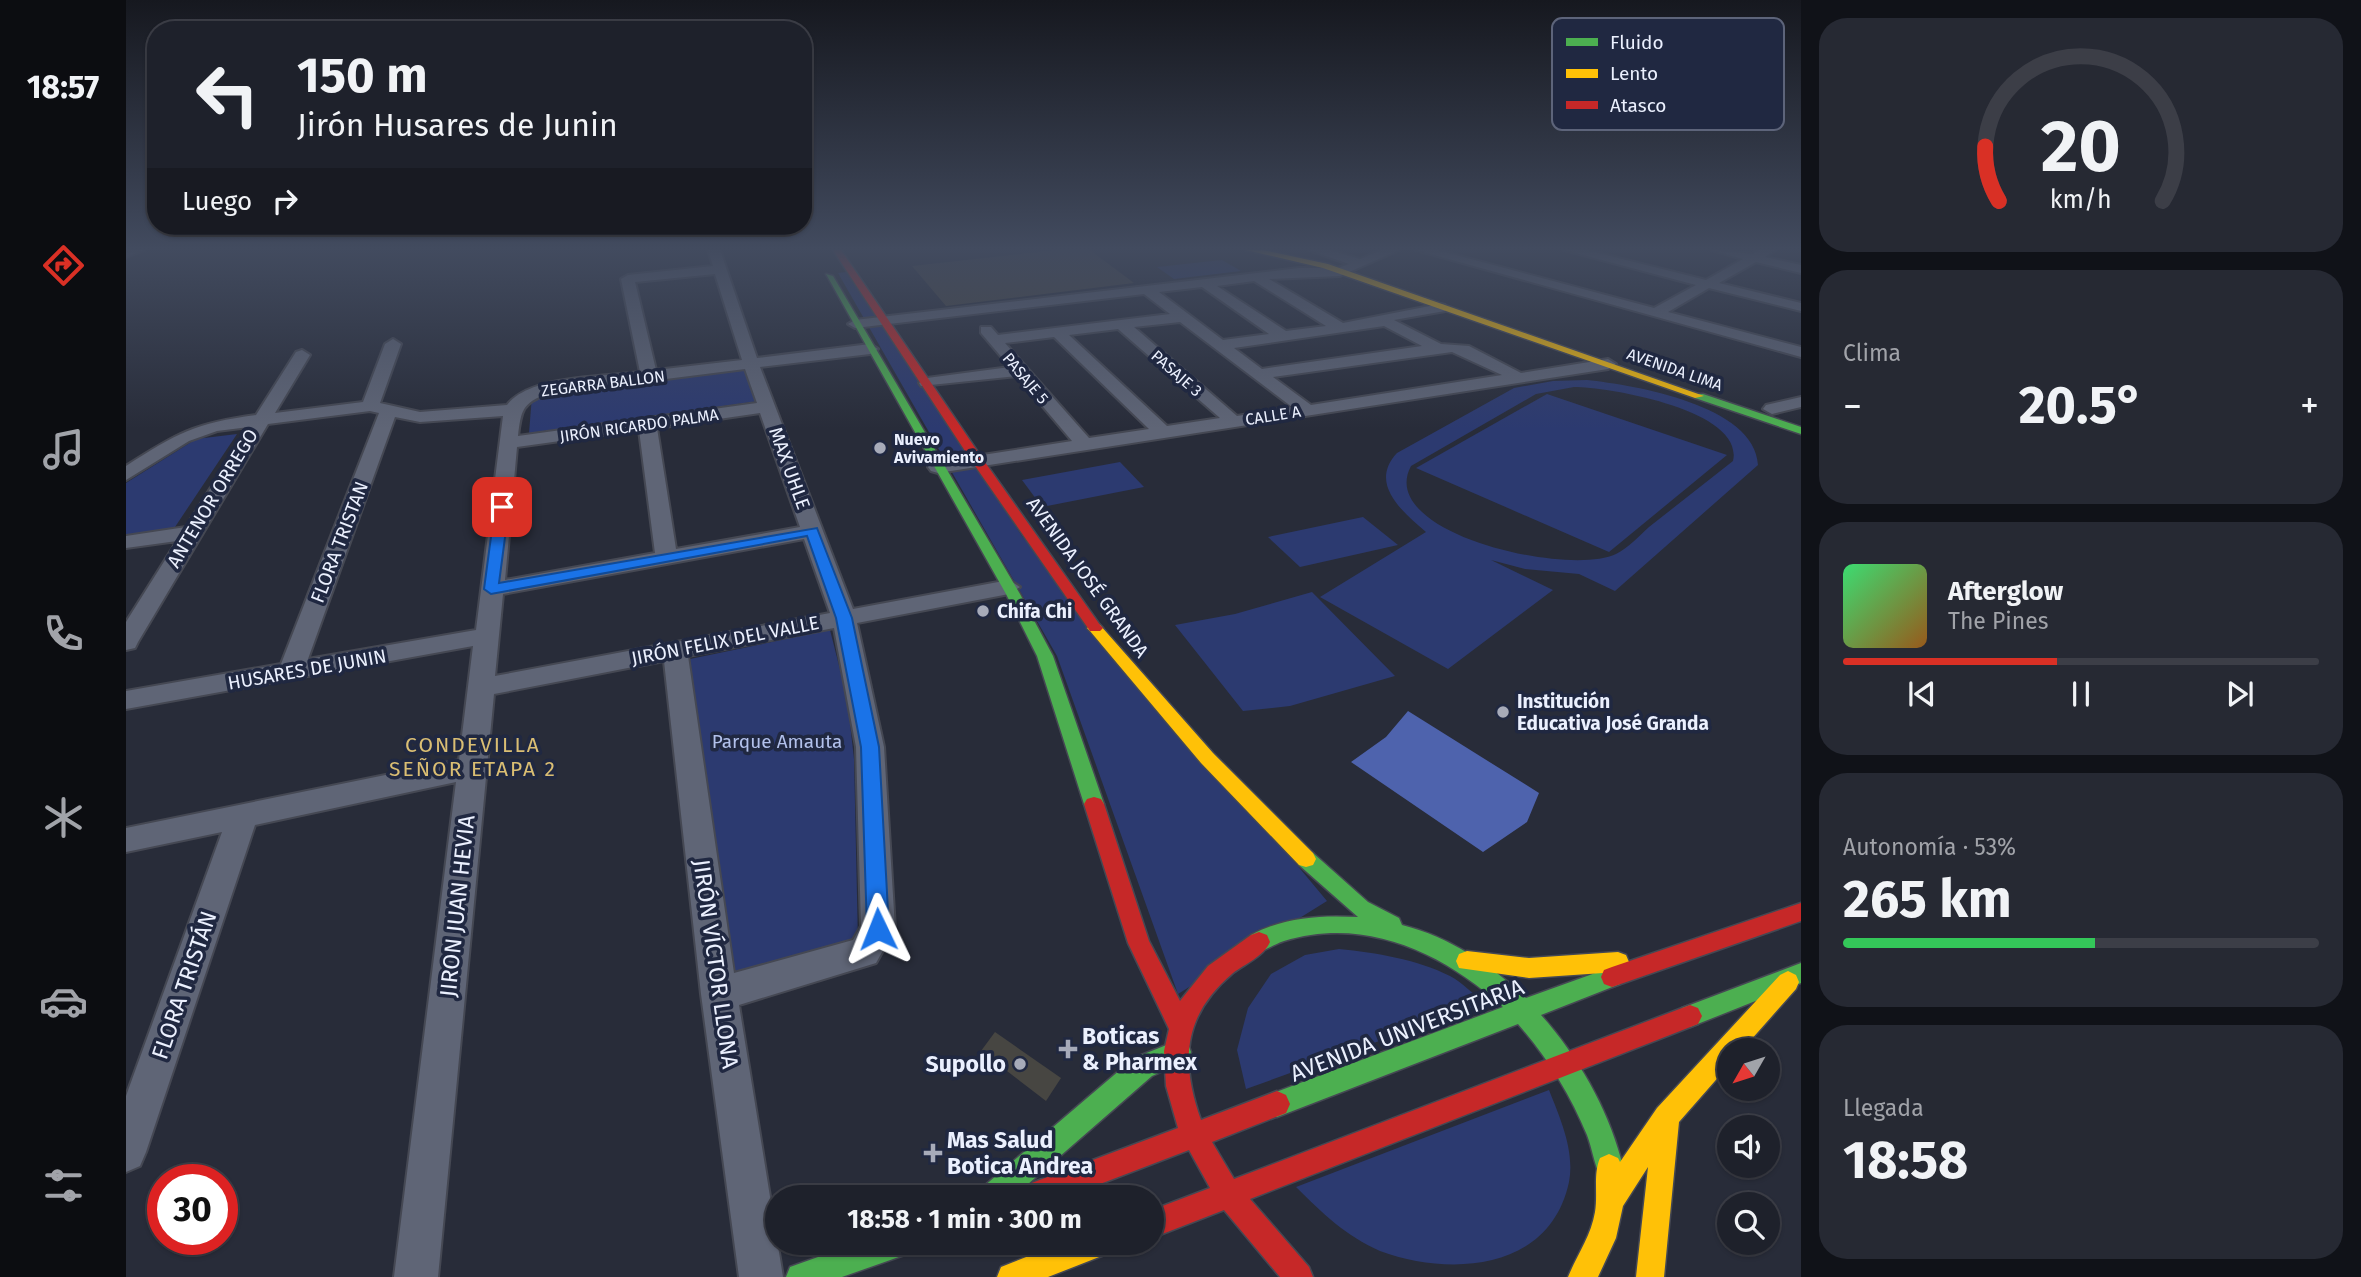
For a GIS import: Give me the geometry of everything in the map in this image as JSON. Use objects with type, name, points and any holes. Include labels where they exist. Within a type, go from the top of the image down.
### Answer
[{"type":"main road","points":[[847,310],[1009,587],[1045,656],[1139,943],[1181,1028]]},
{"type":"main road","name":"AVENIDA JOSÉ GRANDA","points":[[877,310],[977,460],[1108,644],[1207,758],[1322,875],[1361,908],[1416,940]]},
{"type":"main road","name":"AVENIDA LIMA","points":[[1445,310],[1801,431]]},
{"type":"main road","name":"AVENIDA LIMA","points":[[1473,310],[1801,418]]},
{"type":"main road","name":"AVENIDA UNIVERSITARIA","points":[[1063,1185],[1658,960],[1801,912]]},
{"type":"main road","points":[[1299,1277],[1259,1236],[1227,1194],[1195,1136],[1181,1094],[1181,1028],[1191,1005],[1220,969],[1267,935],[1298,927],[1335,923],[1375,928],[1416,940],[1458,959],[1525,1010],[1568,1063],[1606,1153],[1611,1200],[1602,1244],[1600,1277]]},
{"type":"main road","points":[[1458,959],[1504,968],[1658,960]]},
{"type":"main road","points":[[1164,1219],[1798,973]]},
{"type":"main road","points":[[1611,1200],[1666,1117],[1746,1026],[1798,973]]},
{"type":"main road","points":[[1007,1185],[1126,1080],[1143,1067],[1179,1052]]},
{"type":"main road","points":[[1650,1277],[1666,1117]]},
{"type":"main road","points":[[1582,1277],[1602,1244]]},
{"type":"main road","points":[[800,1277],[865,1255]]},
{"type":"main road","points":[[1011,1277],[1069,1255]]},
{"type":"main road","points":[[1028,1271],[1060,1276]]},
{"type":"street","points":[[635,310],[649,377]]},
{"type":"street","name":"MAX UHLE","points":[[719,994],[864,952],[878,929],[870,747],[844,618],[734,310]]},
{"type":"street","name":"PASAJE 5","points":[[969,310],[1083,444]]},
{"type":"street","points":[[855,324],[973,310]]},
{"type":"street","points":[[1172,310],[1307,410]]},
{"type":"street","points":[[1244,310],[1283,336]]},
{"type":"street","points":[[1310,310],[1340,328]]},
{"type":"street","points":[[1429,310],[1379,317],[1437,348]]},
{"type":"street","points":[[1642,310],[1801,352]]},
{"type":"street","points":[[1655,313],[1661,310]]},
{"type":"street","points":[[994,340],[1182,317]]},
{"type":"street","points":[[1220,345],[1384,322]]},
{"type":"street","name":"PASAJE 3","points":[[1121,324],[1233,421]]},
{"type":"street","points":[[1058,333],[1161,432]]},
{"type":"street","name":"FLORA TRISTAN","points":[[290,673],[379,409],[393,344]]},
{"type":"street","points":[[1258,374],[1437,348],[1464,349],[1520,378]]},
{"type":"street","name":"ZEGARRA BALLON","points":[[512,410],[522,397],[544,389],[870,349]]},
{"type":"street","name":"ANTENOR ORREGO","points":[[126,642],[190,533],[302,355]]},
{"type":"street","name":"CALLE A","points":[[938,467],[1608,364]]},
{"type":"street","points":[[927,383],[1020,371]]},
{"type":"street","points":[[1772,409],[1801,402]]},
{"type":"street","name":"JIRÓN RICARDO PALMA","points":[[509,443],[768,407]]},
{"type":"street","points":[[126,474],[198,430],[261,419],[379,409],[431,417],[512,410]]},
{"type":"street","name":"JIRON JUAN HEVIA","points":[[416,1277],[512,410]]},
{"type":"street","points":[[647,424],[667,558]]},
{"type":"street","points":[[491,589],[812,531]]},
{"type":"street","points":[[126,542],[190,533]]},
{"type":"street","name":"JIRÓN FELIX DEL VALLE","points":[[483,687],[1009,587]]},
{"type":"street","name":"HUSARES DE JUNIN","points":[[126,700],[487,636]]},
{"type":"street","name":"JIRÓN VÍCTOR LLONA","points":[[675,650],[719,994],[761,1277]]},
{"type":"street","points":[[126,840],[472,768]]},
{"type":"street","name":"FLORA TRISTÁN","points":[[126,1152],[242,818]]},
{"type":"green space","points":[[859,310],[871,310],[1022,536],[1327,901],[1178,994],[1057,656]]},
{"type":"green space","points":[[748,369],[759,401],[529,433],[532,396]]},
{"type":"green space","points":[[1587,380],[1608,383],[1661,393],[1689,402],[1715,413],[1737,427],[1752,444],[1758,465],[1615,591],[1579,574],[1525,569],[1491,560],[1553,590],[1448,669],[1320,597],[1426,532],[1399,506],[1387,486],[1389,464],[1397,453],[1514,388],[1553,381]],"holes":[[[1574,387],[1642,397],[1697,415],[1718,428],[1731,443],[1733,461],[1625,549],[1592,560],[1521,554],[1482,544],[1447,529],[1421,511],[1408,490],[1411,466],[1536,394]]]},
{"type":"green space","points":[[1547,394],[1727,455],[1609,552],[1416,468]]},
{"type":"green space","points":[[237,434],[173,530],[126,536],[126,483],[196,439]]},
{"type":"green space","points":[[1120,462],[1144,487],[1042,507],[1022,480]]},
{"type":"green space","points":[[1363,517],[1398,545],[1300,567],[1268,537]]},
{"type":"green space","points":[[1312,592],[1395,676],[1290,706],[1243,711],[1175,625],[1235,614]]},
{"type":"green space","name":"Parque Amauta","points":[[830,630],[847,697],[854,759],[858,942],[733,976],[690,659]]},
{"type":"green space","points":[[1339,949],[1424,965],[1455,979],[1485,1003],[1246,1089],[1237,1050],[1248,1008],[1271,974],[1305,955]]},
{"type":"green space","points":[[1549,1090],[1568,1147],[1569,1182],[1558,1212],[1541,1234],[1520,1250],[1494,1260],[1437,1264],[1380,1251],[1345,1231],[1296,1187]]},
{"type":"shaded area","points":[[1408,711],[1539,793],[1527,822],[1483,852],[1351,762],[1386,737]]},
{"type":"building","name":"Supollo","points":[[995,1032],[1061,1078],[1046,1101],[981,1051]]},
{"type":"traffic: fast","points":[[848,310],[1013,594],[1045,656],[1094,804]]},
{"type":"traffic: fast","points":[[1699,396],[1801,431]]},
{"type":"traffic: fast","points":[[1306,859],[1361,908],[1391,925]]},
{"type":"traffic: fast","points":[[1259,942],[1303,927],[1374,927],[1414,938],[1451,955],[1486,977],[1517,1005],[1545,1037],[1568,1071],[1597,1129],[1609,1167]]},
{"type":"traffic: fast","points":[[1690,1016],[1801,973]]},
{"type":"traffic: fast","points":[[1277,1104],[1612,977]]},
{"type":"traffic: fast","points":[[1007,1185],[1143,1067],[1179,1052]]},
{"type":"traffic: fast","points":[[800,1277],[865,1255]]},
{"type":"traffic: slow","points":[[1450,310],[1699,396]]},
{"type":"traffic: slow","points":[[1095,628],[1207,758],[1306,859]]},
{"type":"traffic: slow","points":[[1467,961],[1529,968],[1618,962]]},
{"type":"traffic: slow","points":[[1611,1200],[1666,1117],[1788,982]]},
{"type":"traffic: slow","points":[[1650,1277],[1666,1121]]},
{"type":"traffic: slow","points":[[1582,1277],[1606,1225],[1610,1197],[1609,1167]]},
{"type":"traffic: slow","points":[[1011,1277],[1068,1255]]},
{"type":"traffic: jam","points":[[877,310],[977,460],[1095,628]]},
{"type":"traffic: jam","points":[[1094,804],[1139,943],[1181,1028]]},
{"type":"traffic: jam","points":[[1612,977],[1801,912]]},
{"type":"traffic: jam","points":[[1259,942],[1216,974],[1190,1004],[1184,1016],[1176,1051],[1178,1086],[1189,1123],[1206,1158],[1252,1224],[1299,1277]]},
{"type":"traffic: jam","points":[[1164,1219],[1690,1016]]},
{"type":"traffic: jam","points":[[1063,1185],[1277,1104]]},
{"type":"place","name":"Nuevo Avivamiento","points":[[880,448]]},
{"type":"place","name":"Chifa Chi","points":[[983,611]]},
{"type":"place","name":"Institución Educativa José Granda","points":[[1503,712]]},
{"type":"place","name":"Boticas & Pharmex","points":[[1068,1049]]},
{"type":"place","name":"Supollo","points":[[1020,1064]]},
{"type":"place","name":"Mas Salud Botica Andrea","points":[[933,1153]]},
{"type":"district","name":"CONDEVILLA SEÑOR ETAPA 2","points":[[473,757]]},
{"type":"route","points":[[502,507],[491,589],[812,531],[844,618],[870,747],[878,929]]}]
